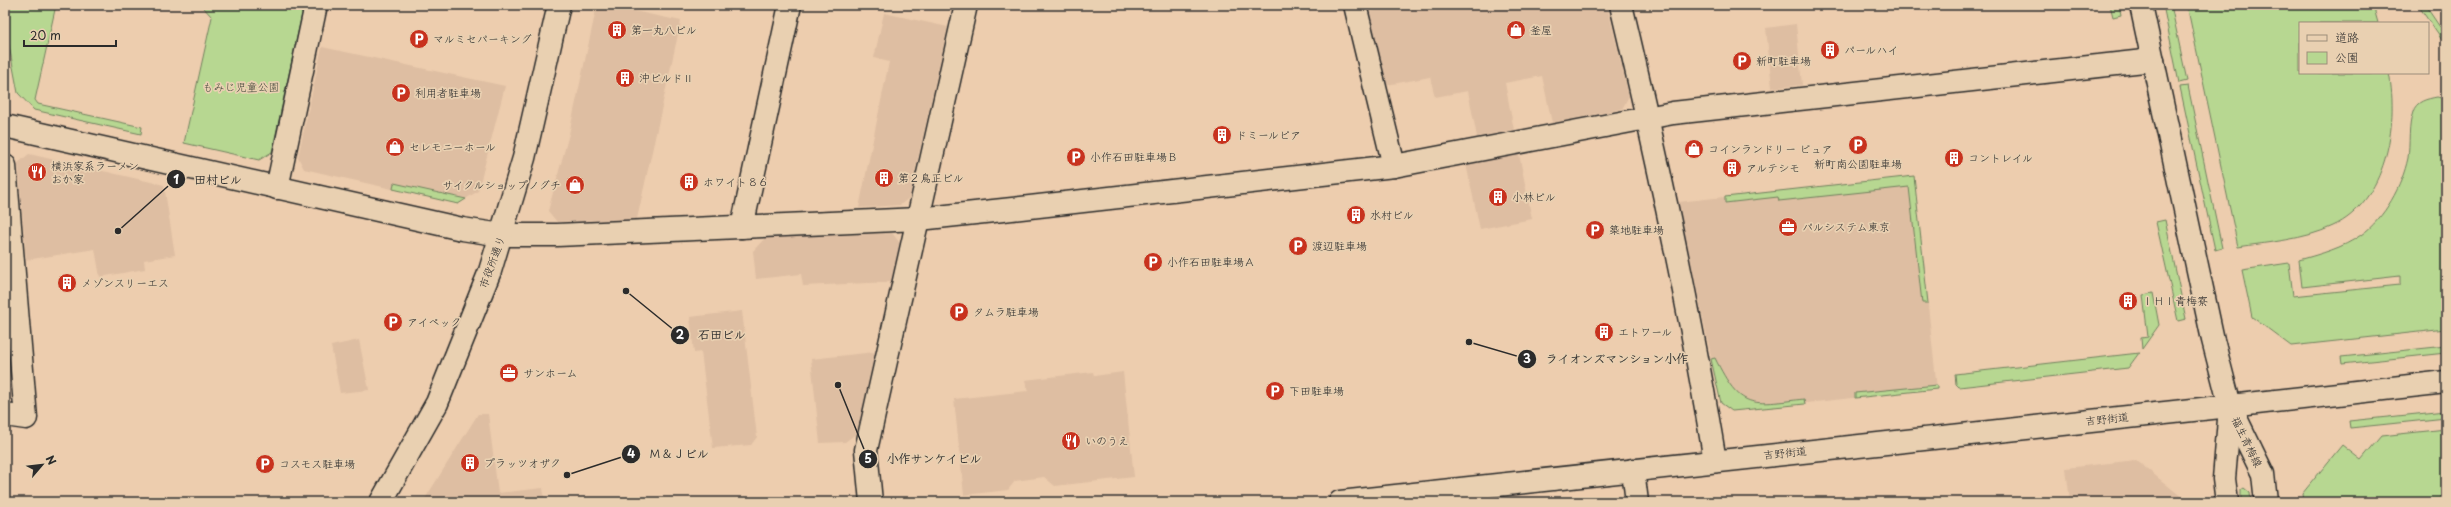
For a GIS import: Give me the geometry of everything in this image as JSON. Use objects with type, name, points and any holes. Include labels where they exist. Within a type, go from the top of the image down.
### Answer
[{"type":"street","points":[[277,188],[316,5]]},
{"type":"street","name":"市役所通り","points":[[387,496],[437,402],[502,235],[524,158],[559,5]]},
{"type":"street","points":[[742,227],[790,5]]},
{"type":"street","points":[[871,502],[866,450],[966,5]]},
{"type":"street","points":[[1355,5],[1394,166]]},
{"type":"street","points":[[1622,5],[1648,117],[1706,403],[1715,461]]},
{"type":"street","points":[[2141,5],[2213,340],[2230,406]]},
{"type":"street","points":[[5,126],[462,229],[502,235],[557,235],[919,219],[1394,166],[1648,117],[2153,60]]},
{"type":"street","points":[[5,166],[26,418],[5,415]]},
{"type":"street","name":"吉野街道","points":[[1349,502],[2446,382]]},
{"type":"street","name":"福生青梅線","points":[[2227,502],[2224,479],[2230,406]]},
{"type":"street","name":"福生青梅線","points":[[2230,406],[2263,474],[2266,502]]},
{"type":"street","points":[[1633,470],[1637,502]]},
{"type":"shaded area","points":[[597,5],[606,5],[681,21],[637,219],[557,222],[548,211],[569,134]]},
{"type":"shaded area","points":[[1396,5],[1607,5],[1629,96],[1622,109],[1552,123],[1542,76],[1505,83],[1514,130],[1477,137],[1468,91],[1435,97],[1430,77],[1387,85],[1369,12]]},
{"type":"shaded area","points":[[884,13],[948,27],[909,198],[900,205],[859,208],[889,62],[874,58]]},
{"type":"shaded area","points":[[1796,24],[1802,85],[1772,88],[1766,28]]},
{"type":"shaded area","points":[[322,47],[505,86],[478,191],[458,204],[304,169],[298,157]]},
{"type":"shaded area","points":[[29,154],[164,185],[175,255],[144,260],[145,269],[100,277],[95,249],[26,260],[18,163]]},
{"type":"shaded area","points":[[1519,154],[1532,219],[1480,229],[1466,164]]},
{"type":"shaded area","points":[[1914,176],[1937,389],[1732,411],[1721,403],[1678,202]]},
{"type":"shaded area","points":[[892,233],[900,243],[891,282],[803,286],[801,274],[756,279],[753,251],[765,238]]},
{"type":"shaded area","points":[[742,311],[757,437],[751,445],[713,448],[701,352],[694,353],[690,317]]},
{"type":"shaded area","points":[[359,340],[369,390],[340,393],[331,346]]},
{"type":"shaded area","points":[[875,352],[857,433],[845,442],[820,443],[811,359]]},
{"type":"shaded area","points":[[1093,372],[1094,376],[1123,372],[1134,477],[1055,486],[1044,477],[1015,481],[1008,490],[964,495],[954,399],[1028,391],[1025,380]]},
{"type":"shaded area","name":"プラッツオザク","points":[[478,414],[488,414],[498,493],[543,488],[545,502],[423,502]]},
{"type":"shaded area","points":[[2136,460],[2188,502],[2070,502],[2066,468]]},
{"type":"green space","points":[[5,5],[56,5],[35,100],[38,104],[142,127],[141,134],[34,110],[18,93],[5,25]]},
{"type":"green space","name":"もみじ児童公園","points":[[201,5],[304,5],[272,152],[259,160],[184,143],[212,17]]},
{"type":"green space","points":[[2110,5],[2119,5],[2121,15],[2113,17]]},
{"type":"green space","points":[[2163,5],[2171,5],[2187,81],[2179,83]]},
{"type":"green space","points":[[2187,5],[2373,5],[2378,22],[2299,22],[2299,74],[2389,74],[2392,94],[2390,138],[2385,160],[2377,181],[2366,199],[2351,215],[2333,226],[2322,231],[2286,240],[2238,247]]},
{"type":"green space","points":[[2418,5],[2425,5],[2446,36],[2446,46]]},
{"type":"green space","points":[[2188,86],[2222,248],[2215,250],[2180,87]]},
{"type":"green space","points":[[2437,97],[2446,99],[2446,329],[2291,346],[2252,317],[2242,270],[2289,263],[2293,296],[2400,285],[2400,276],[2302,287],[2299,260],[2347,244],[2361,235],[2378,220],[2391,201],[2402,179],[2408,158],[2410,123],[2414,108],[2422,101]]},
{"type":"green space","points":[[1914,176],[1928,303],[1922,303],[1909,187],[1779,201],[1778,197],[1725,203],[1725,197]]},
{"type":"green space","points":[[394,183],[466,199],[458,204],[393,189]]},
{"type":"green space","points":[[2165,220],[2186,319],[2178,321],[2156,222]]},
{"type":"green space","points":[[2153,293],[2159,325],[2142,349],[2141,338],[2148,337],[2143,295]]},
{"type":"green space","points":[[2446,346],[2446,353],[2342,364],[2341,357]]},
{"type":"green space","points":[[2139,353],[2128,368],[1959,387],[1956,384],[1955,374]]},
{"type":"green space","points":[[1715,358],[1732,388],[1749,401],[1771,403],[1804,399],[1805,404],[1732,411],[1721,403],[1711,359]]},
{"type":"green space","points":[[1937,385],[1937,389],[1855,398],[1855,393]]},
{"type":"green space","points":[[2446,411],[2446,418],[2350,428],[2349,421]]},
{"type":"green space","points":[[2446,429],[2446,470],[2444,470],[2446,502],[2303,502],[2302,494],[2342,445],[2361,460],[2381,436]]},
{"type":"green space","points":[[2244,488],[2250,493],[2251,502],[2241,502],[2241,490]]},
{"type":"place","name":"第一丸八ビル","points":[[617,30]]},
{"type":"place","name":"釜屋","points":[[1516,30]]},
{"type":"place","name":"マルミセパーキング","points":[[419,39]]},
{"type":"place","name":"パールハイ","points":[[1830,50]]},
{"type":"place","name":"新町駐車場","points":[[1742,61]]},
{"type":"place","name":"沖ビルドⅡ","points":[[625,78]]},
{"type":"place","name":"利用者駐車場","points":[[401,93]]},
{"type":"place","name":"ドミールピア","points":[[1222,135]]},
{"type":"place","name":"新町南公園駐車場","points":[[1858,145]]},
{"type":"place","name":"セレモニーホール","points":[[395,147]]},
{"type":"place","name":"コインランドリー ピュア","points":[[1694,149]]},
{"type":"place","name":"小作石田駐車場Ｂ","points":[[1076,157]]},
{"type":"place","name":"コントレイル","points":[[1954,158]]},
{"type":"place","name":"アルテシモ","points":[[1732,168]]},
{"type":"place","name":"横浜家系ラーメン おか家","points":[[37,172]]},
{"type":"place","name":"第２鳥正ビル","points":[[884,178]]},
{"type":"place","name":"ホワイト８６","points":[[689,182]]},
{"type":"place","name":"サイクルショップノグチ","points":[[575,185]]},
{"type":"place","name":"小林ビル","points":[[1498,197]]},
{"type":"place","name":"水村ビル","points":[[1356,215]]},
{"type":"place","name":"パルシステム東京","points":[[1788,227]]},
{"type":"place","name":"築地駐車場","points":[[1595,230]]},
{"type":"place","name":"田村ビル","points":[[118,231]]},
{"type":"place","name":"渡辺駐車場","points":[[1298,246]]},
{"type":"place","name":"小作石田駐車場Ａ","points":[[1153,262]]},
{"type":"place","name":"メゾンスリーエス","points":[[67,283]]},
{"type":"place","name":"石田ビル","points":[[626,291]]},
{"type":"place","name":"ＩＨＩ青梅寮","points":[[2128,301]]},
{"type":"place","name":"タムラ駐車場","points":[[959,312]]},
{"type":"place","name":"アイペック","points":[[393,322]]},
{"type":"place","name":"エトワール","points":[[1604,332]]},
{"type":"place","name":"ライオンズマンション小作","points":[[1469,342]]},
{"type":"place","name":"サンホーム","points":[[509,373]]},
{"type":"place","name":"小作サンケイビル","points":[[838,385]]},
{"type":"place","name":"下田駐車場","points":[[1275,391]]},
{"type":"place","name":"いのうえ","points":[[1071,441]]},
{"type":"place","name":"プラッツオザク","points":[[470,463]]},
{"type":"place","name":"コスモス駐車場","points":[[265,464]]},
{"type":"place","name":"Ｍ＆Ｊビル","points":[[567,475]]}]
